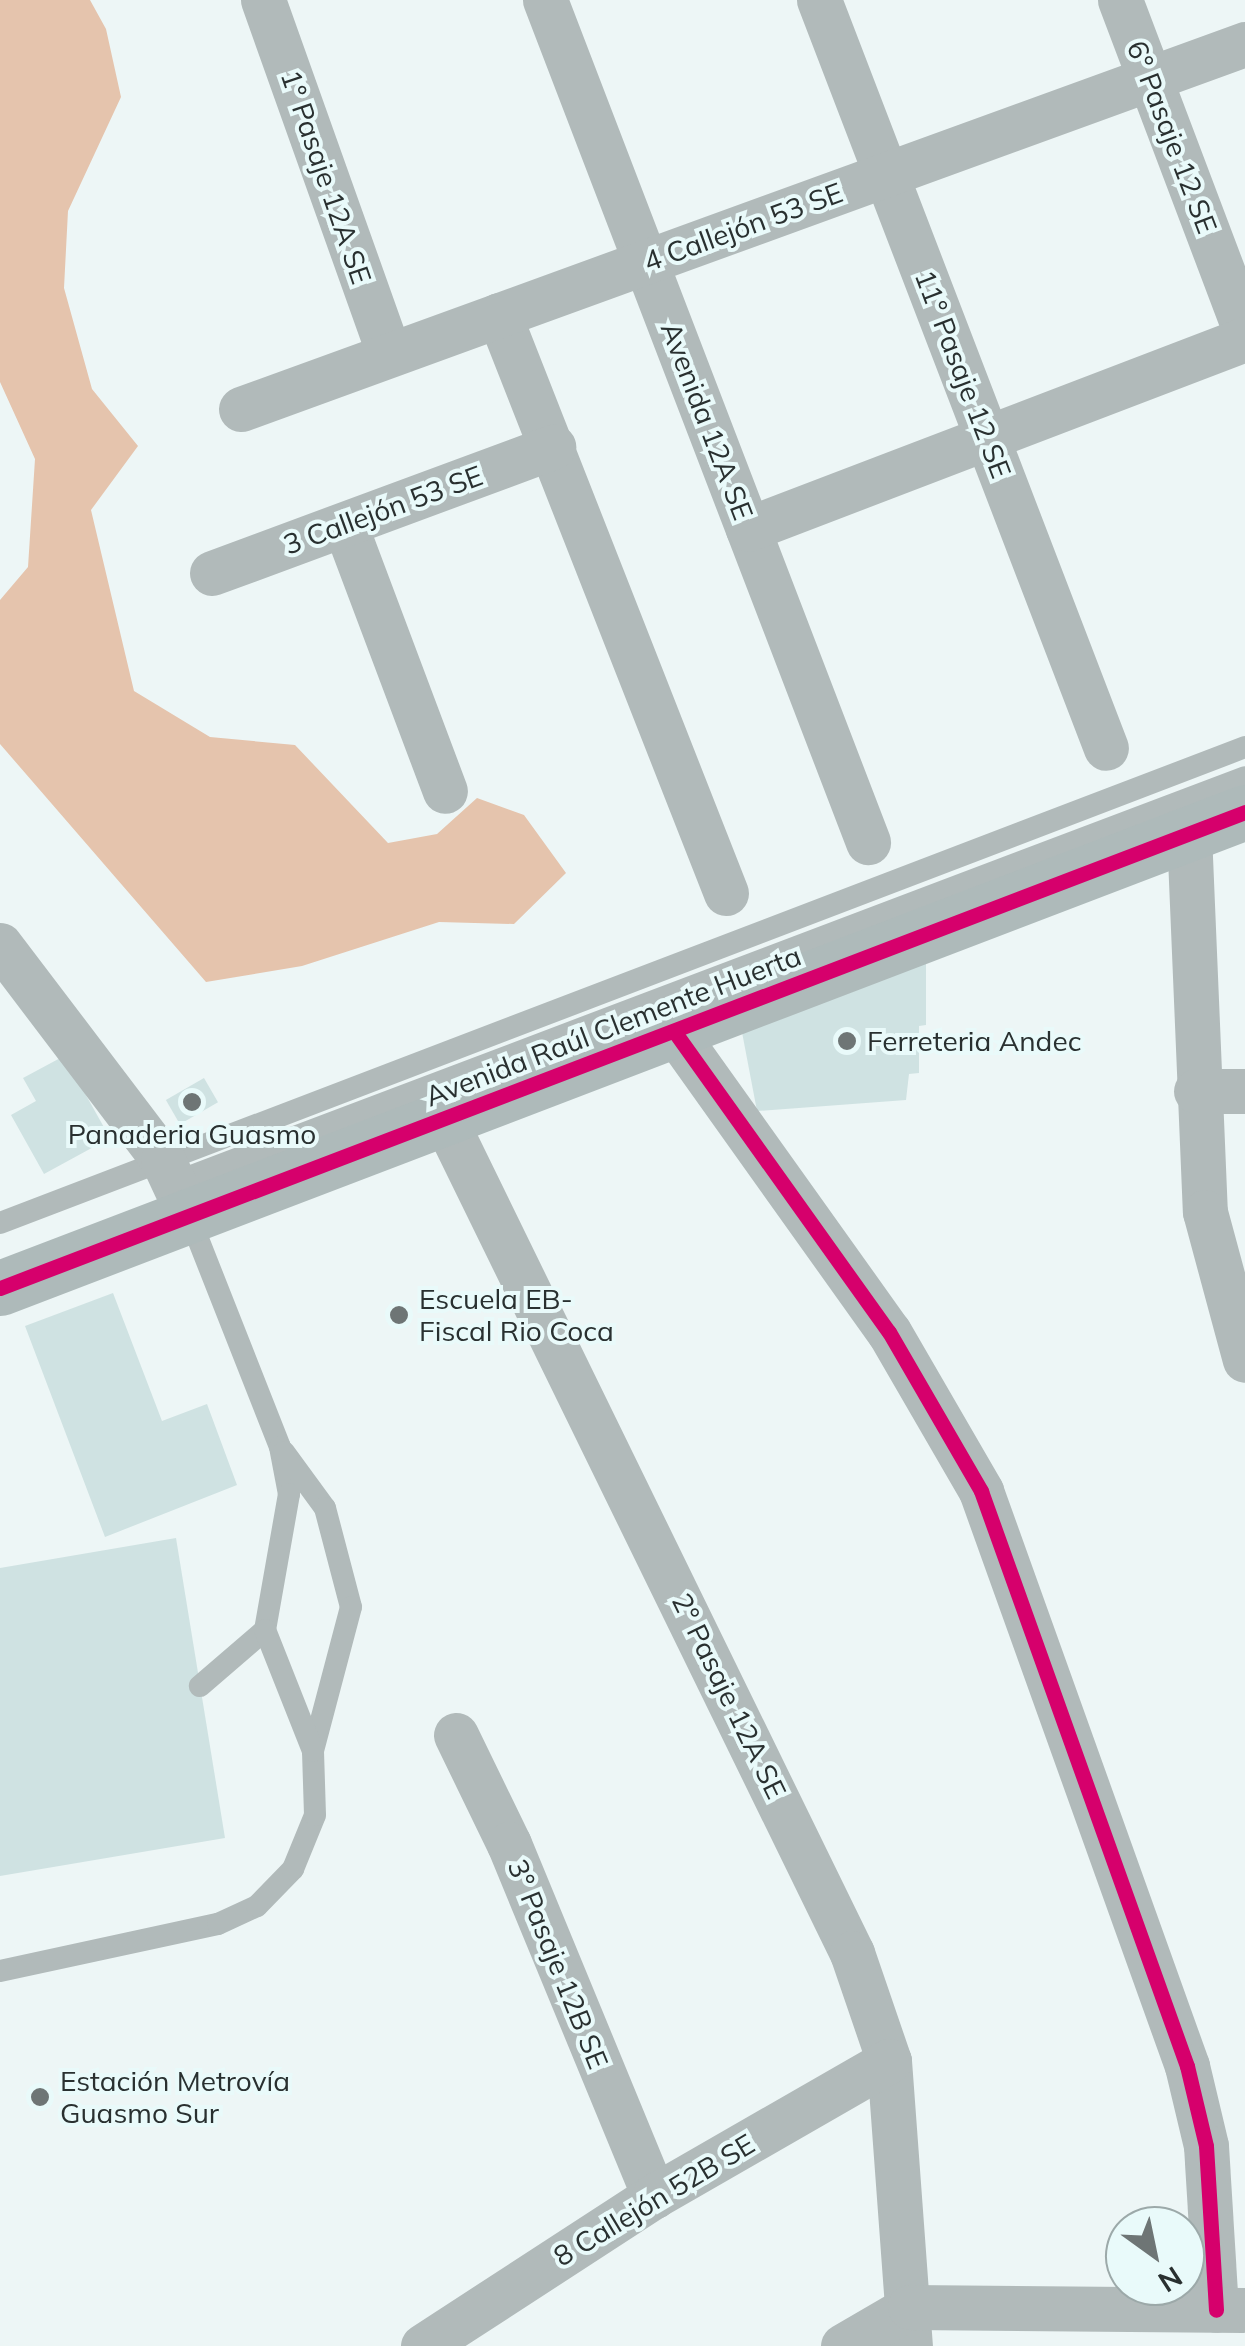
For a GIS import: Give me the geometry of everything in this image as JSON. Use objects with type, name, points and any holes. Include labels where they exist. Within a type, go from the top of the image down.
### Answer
[{"type":"street","name":"1° Pasaje 12A SE","points":[[264,0],[389,354]]},
{"type":"street","name":"Avenida 12A SE","points":[[545,0],[868,842]]},
{"type":"street","name":"11° Pasaje 12 SE","points":[[819,0],[1106,748]]},
{"type":"street","name":"6° Pasaje 12 SE","points":[[1120,0],[1245,330]]},
{"type":"street","name":"4 Callejón 53 SE","points":[[241,409],[1245,44]]},
{"type":"street","points":[[499,316],[726,893]]},
{"type":"street","points":[[748,529],[1245,339]]},
{"type":"street","name":"3 Callejón 53 SE","points":[[212,573],[552,447]]},
{"type":"street","points":[[345,525],[444,791]]},
{"type":"street","name":"Avenida Raúl Clemente Huerta","points":[[0,1288],[175,1186],[443,1116],[1245,812]]},
{"type":"street","points":[[1189,833],[1196,1091],[1205,1212],[1245,1360]]},
{"type":"street","points":[[0,945],[175,1186]]},
{"type":"street","points":[[674,1030],[889,1332],[981,1491],[1187,2066],[1206,2146],[1231,2310],[910,2326],[843,2346]]},
{"type":"street","points":[[1196,1091],[1245,1091]]},
{"type":"street","name":"2° Pasaje 12A SE","points":[[443,1116],[793,1825],[852,1953],[889,2061],[910,2326]]},
{"type":"street","name":"3° Pasaje 12B SE","points":[[456,1735],[509,1844],[654,2196]]},
{"type":"street","name":"8 Callejón 52B SE","points":[[423,2346],[654,2196],[889,2061]]},
{"type":"lane","points":[[175,1186],[1245,748]]},
{"type":"lane","points":[[175,1186],[1245,777]]},
{"type":"lane","points":[[175,1186],[280,1448],[289,1494],[266,1630],[313,1751]]},
{"type":"lane","name":"Avenida Raúl Clemente Huerta","points":[[0,1223],[175,1186]]},
{"type":"lane","points":[[0,1971],[218,1924],[257,1906],[293,1869],[315,1815],[313,1751],[351,1607],[324,1508],[280,1448]]},
{"type":"lane","points":[[200,1686],[266,1630]]},
{"type":"shaded area","points":[[0,0],[90,0],[106,29],[121,97],[68,211],[64,288],[92,389],[138,446],[91,510],[134,691],[210,737],[295,745],[388,843],[437,834],[477,798],[524,815],[566,873],[514,924],[439,922],[302,966],[206,982],[0,744],[0,600],[28,567],[35,459],[0,382]]},
{"type":"building","points":[[926,946],[926,1025],[919,1026],[919,1073],[909,1074],[906,1100],[757,1111],[741,1027]]},
{"type":"building","points":[[64,1056],[110,1138],[44,1174],[11,1115],[36,1101],[23,1078]]},
{"type":"building","name":"Panaderia Guasmo","points":[[204,1078],[218,1102],[180,1124],[166,1100]]},
{"type":"building","points":[[113,1293],[162,1421],[207,1404],[237,1485],[105,1537],[25,1326]]},
{"type":"building","points":[[176,1538],[225,1838],[0,1876],[0,1568]]},
{"type":"cycle path","points":[[0,1288],[1245,812]]},
{"type":"cycle path","points":[[674,1031],[889,1332],[981,1491],[1187,2066],[1206,2146],[1216,2310]]},
{"type":"place","name":"Ferreteria Andec","points":[[847,1041]]},
{"type":"place","name":"Panaderia Guasmo","points":[[192,1102]]},
{"type":"place","name":"Escuela EB- Fiscal Rio Coca","points":[[399,1315]]},
{"type":"place","name":"Estación Metrovía Guasmo Sur","points":[[40,2097]]}]
